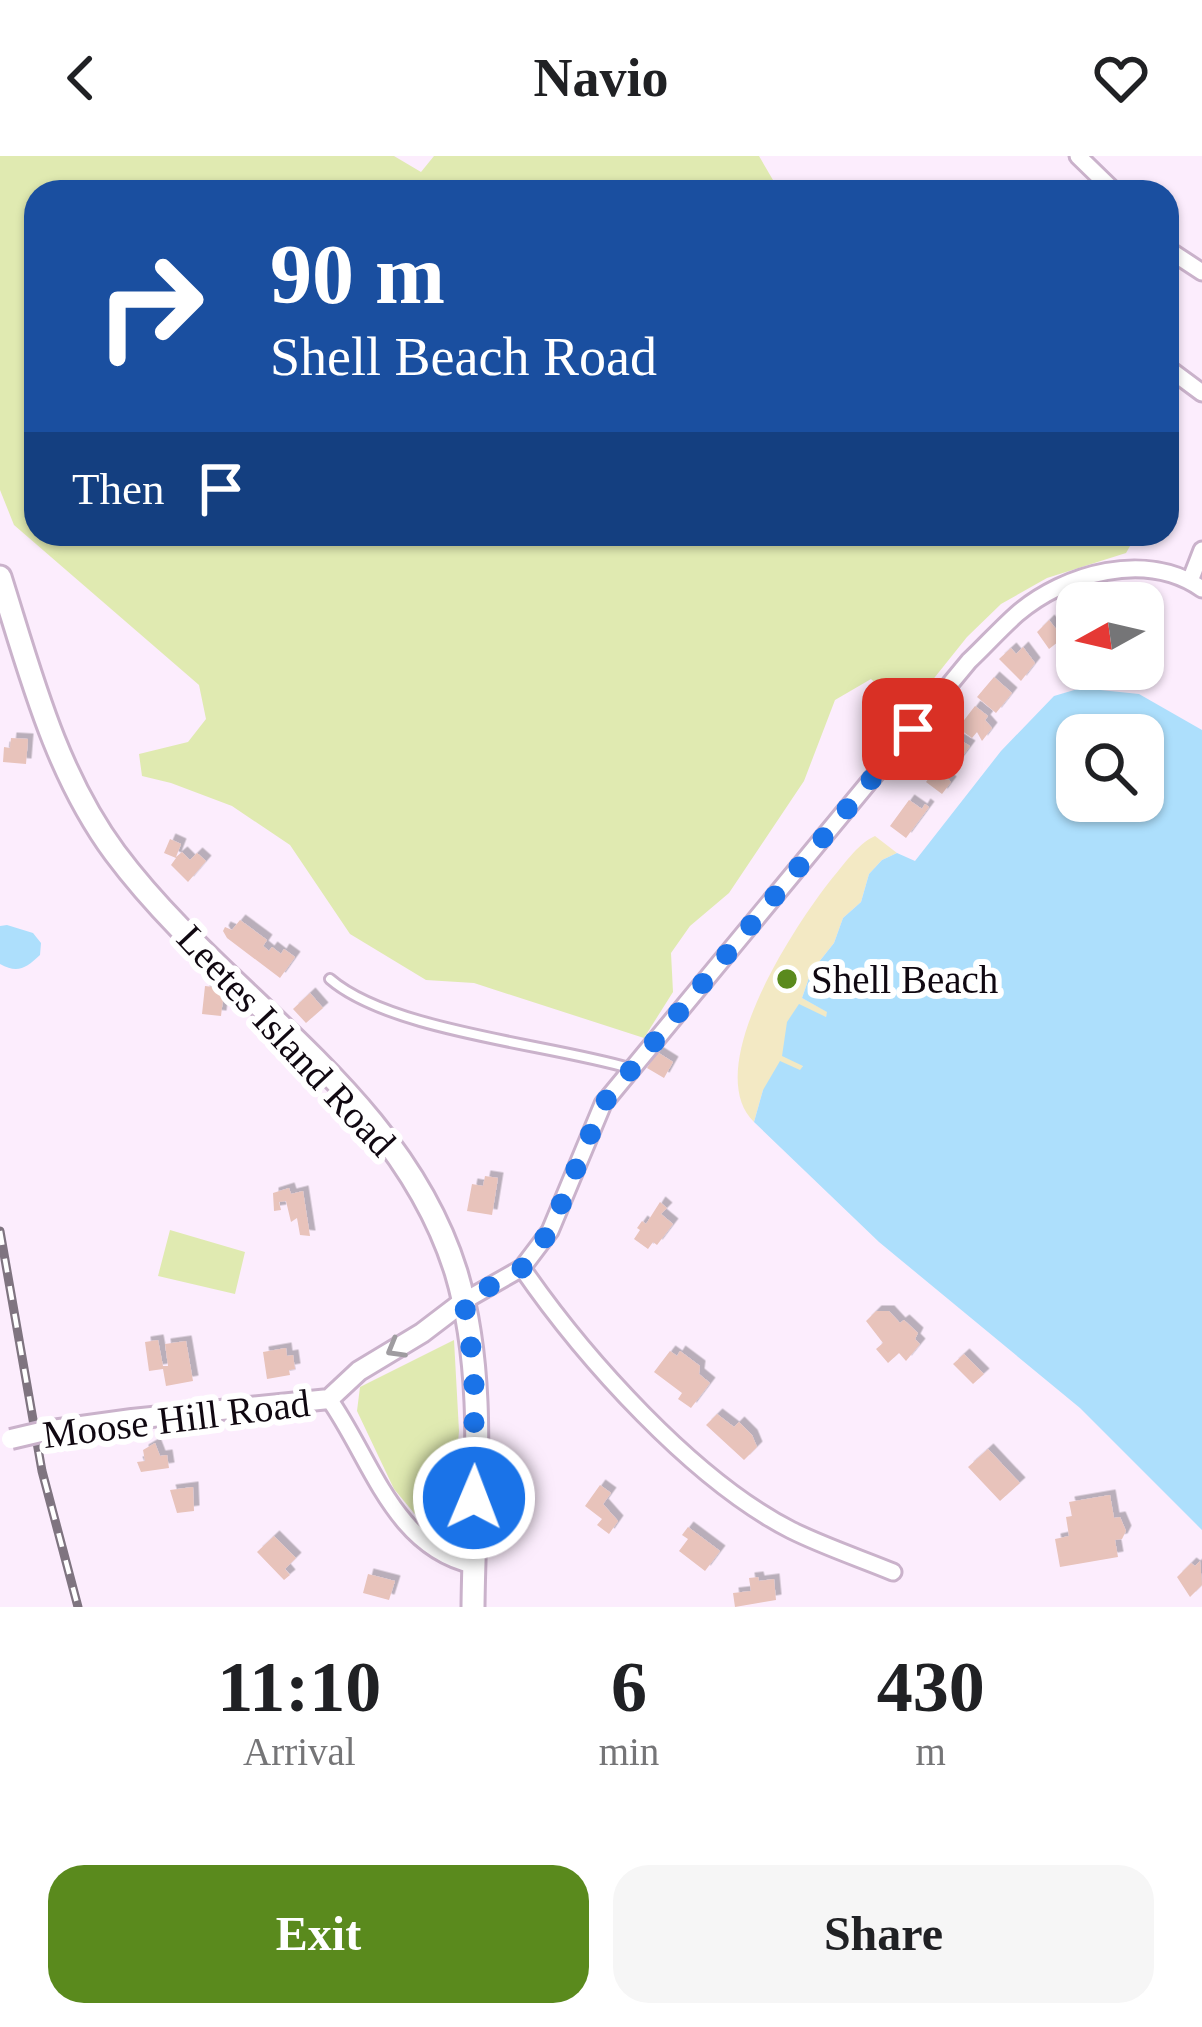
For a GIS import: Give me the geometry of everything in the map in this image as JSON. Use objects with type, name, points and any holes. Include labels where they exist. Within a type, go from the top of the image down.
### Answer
[{"type":"main road","name":"Leetes Island Road","points":[[0,577],[56,746],[95,826],[150,895],[372,1121],[431,1212],[464,1301],[474,1368],[473,1607]]},
{"type":"street","points":[[1078,156],[1103,180]]},
{"type":"street","points":[[464,1301],[522,1268],[550,1231],[603,1104],[969,661],[1018,613],[1053,590],[1109,570],[1146,569],[1196,585],[1202,550]]},
{"type":"street","points":[[522,1268],[641,1410],[699,1467],[789,1529],[893,1572]]},
{"type":"street","name":"Moose Hill Road","points":[[5,1441],[132,1418],[328,1399],[359,1371],[422,1334],[464,1301]]},
{"type":"street","points":[[328,1399],[401,1519],[444,1555],[473,1565]]},
{"type":"lane","points":[[330,979],[358,1000],[423,1021],[630,1068]]},
{"type":"green space","points":[[0,156],[394,156],[421,172],[434,156],[759,156],[773,180],[24,180],[24,534],[14,525],[0,490]]},
{"type":"green space","points":[[38,546],[1130,546],[1126,553],[1047,578],[1001,604],[967,637],[907,712],[871,679],[835,700],[804,781],[729,893],[690,926],[671,953],[673,992],[644,1038],[474,983],[426,980],[350,934],[290,845],[232,806],[142,776],[139,754],[188,742],[206,719],[199,685]]},
{"type":"green space","points":[[170,1230],[245,1252],[235,1294],[158,1276]]},
{"type":"green space","points":[[454,1340],[459,1431],[448,1554],[394,1489],[357,1411],[360,1387]]},
{"type":"sand","name":"Shell Beach","points":[[875,836],[897,853],[869,874],[861,902],[843,918],[834,943],[811,972],[802,998],[828,1012],[801,1070],[763,1090],[754,1122],[740,1098],[738,1068],[758,999],[814,902],[862,844]]},
{"type":"water","points":[[1074,690],[1139,694],[1202,730],[1202,1530],[1080,1408],[879,1242],[754,1122],[763,1090],[780,1061],[800,1070],[803,1066],[782,1056],[787,1022],[799,1004],[826,1017],[827,1012],[802,998],[811,972],[834,943],[843,918],[861,902],[869,874],[897,853],[915,861],[1001,751],[1054,696]]},
{"type":"water","points":[[0,926],[33,933],[41,943],[40,955],[22,968],[0,964]]},
{"type":"building","points":[[1049,620],[1056,629],[1056,644],[1049,649],[1037,632]]},
{"type":"building","points":[[1023,647],[1035,663],[1021,681],[999,659],[1011,648],[1016,654]]},
{"type":"building","points":[[994,677],[1012,693],[996,713],[977,697]]},
{"type":"building","points":[[975,706],[988,716],[985,720],[992,728],[982,741],[977,732],[972,738],[958,728]]},
{"type":"building","points":[[948,733],[970,746],[955,766],[941,756],[950,744],[943,739]]},
{"type":"building","points":[[11,738],[28,739],[26,764],[3,762],[4,747],[10,748]]},
{"type":"building","points":[[937,767],[951,782],[942,794],[926,782]]},
{"type":"building","points":[[909,800],[922,809],[925,804],[929,807],[906,838],[890,826]]},
{"type":"building","points":[[170,839],[181,844],[176,857],[182,852],[190,860],[197,853],[206,861],[188,882],[171,865],[176,858],[164,853]]},
{"type":"building","points":[[240,920],[267,940],[263,946],[269,951],[272,947],[281,954],[284,949],[295,957],[280,978],[227,938],[225,927],[232,930]]},
{"type":"building","points":[[205,986],[230,989],[221,1016],[202,1014]]},
{"type":"building","points":[[310,993],[323,1008],[306,1023],[293,1009]]},
{"type":"building","points":[[657,1052],[673,1062],[664,1078],[647,1068]]},
{"type":"building","points":[[485,1176],[498,1178],[492,1215],[467,1211],[472,1184],[483,1186]]},
{"type":"building","points":[[289,1188],[291,1194],[303,1191],[310,1236],[300,1235],[297,1218],[291,1222],[286,1201],[279,1202],[281,1210],[274,1211],[273,1193]]},
{"type":"building","points":[[660,1202],[667,1208],[661,1214],[673,1224],[648,1249],[634,1239],[637,1228],[642,1221],[646,1224]]},
{"type":"building","points":[[876,1311],[889,1311],[918,1333],[915,1339],[920,1344],[906,1361],[899,1353],[888,1363],[876,1349],[883,1343],[866,1321]]},
{"type":"building","points":[[158,1340],[163,1366],[168,1366],[165,1344],[186,1341],[193,1381],[166,1386],[163,1369],[149,1371],[145,1342]]},
{"type":"building","points":[[286,1348],[287,1356],[293,1355],[295,1369],[289,1370],[290,1375],[267,1379],[263,1352]]},
{"type":"building","points":[[670,1351],[677,1356],[680,1351],[700,1366],[699,1374],[710,1383],[691,1408],[678,1399],[682,1393],[654,1372]]},
{"type":"building","points":[[964,1354],[984,1374],[973,1384],[953,1364]]},
{"type":"building","points":[[717,1414],[734,1427],[739,1422],[752,1435],[757,1447],[744,1460],[706,1425]]},
{"type":"building","points":[[155,1443],[160,1456],[167,1455],[169,1468],[141,1472],[137,1462],[145,1461],[143,1450]]},
{"type":"building","points":[[988,1449],[1020,1483],[1000,1501],[968,1467]]},
{"type":"building","points":[[600,1485],[611,1493],[603,1504],[618,1521],[609,1534],[597,1525],[602,1519],[585,1506]]},
{"type":"building","points":[[193,1487],[194,1511],[177,1513],[170,1490]]},
{"type":"building","points":[[1110,1495],[1114,1518],[1120,1517],[1126,1531],[1122,1539],[1115,1540],[1118,1557],[1060,1567],[1055,1539],[1069,1536],[1069,1502]]},
{"type":"building","points":[[688,1527],[720,1551],[705,1571],[679,1551],[688,1539],[682,1535]]},
{"type":"building","points":[[274,1536],[296,1558],[285,1569],[290,1575],[284,1580],[257,1552]]},
{"type":"building","points":[[1200,1561],[1202,1585],[1190,1597],[1177,1577]]},
{"type":"building","points":[[368,1574],[395,1581],[389,1600],[363,1593]]},
{"type":"building","points":[[749,1578],[759,1581],[774,1579],[776,1600],[735,1607],[733,1593],[751,1591]]},
{"type":"railway","points":[[0,1231],[42,1471],[78,1607]]},
{"type":"place","name":"Shell Beach","points":[[787,979]]},
{"type":"route","points":[[474,1498],[474,1368],[464,1301],[522,1268],[550,1231],[603,1104],[913,729]]}]
